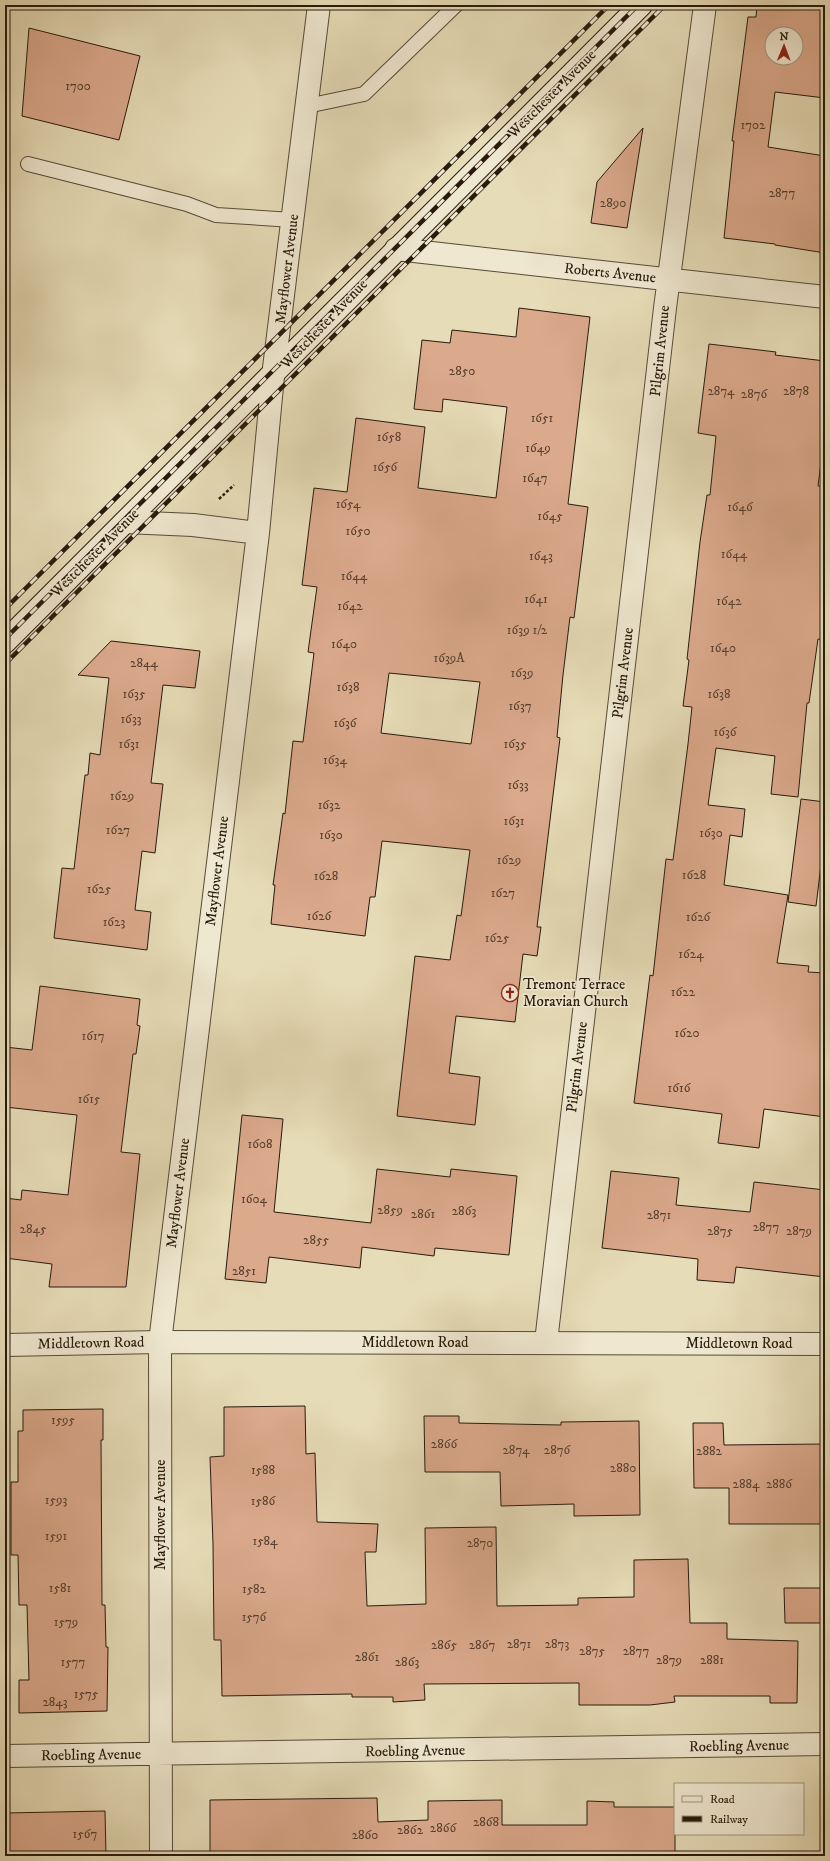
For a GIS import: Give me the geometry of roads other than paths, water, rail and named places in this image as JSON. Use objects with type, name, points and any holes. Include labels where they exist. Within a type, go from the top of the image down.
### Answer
[{"type":"street","name":"Mayflower Avenue","points":[[161,1856],[160,1342],[258,533],[273,376],[319,5]]},
{"type":"street","name":"Westchester Avenue","points":[[5,642],[273,376],[396,250],[641,5]]},
{"type":"street","name":"Pilgrim Avenue","points":[[546,1342],[668,279],[705,5]]},
{"type":"street","name":"Roberts Avenue","points":[[396,250],[825,297]]},
{"type":"street","points":[[126,522],[193,525],[258,533]]},
{"type":"street","name":"Middletown Road","points":[[5,1345],[160,1342],[825,1344]]},
{"type":"street","name":"Roebling Avenue","points":[[5,1756],[825,1744]]},
{"type":"lane","points":[[307,106],[364,94],[456,5]]},
{"type":"lane","points":[[28,164],[187,204],[216,215],[293,220]]},
{"type":"railway","points":[[5,609],[609,5]]},
{"type":"railway","points":[[5,639],[638,5]]},
{"type":"railway","points":[[5,664],[665,5]]},
{"type":"place","name":"Tremont Terrace Moravian Church","points":[[510,993]]}]
